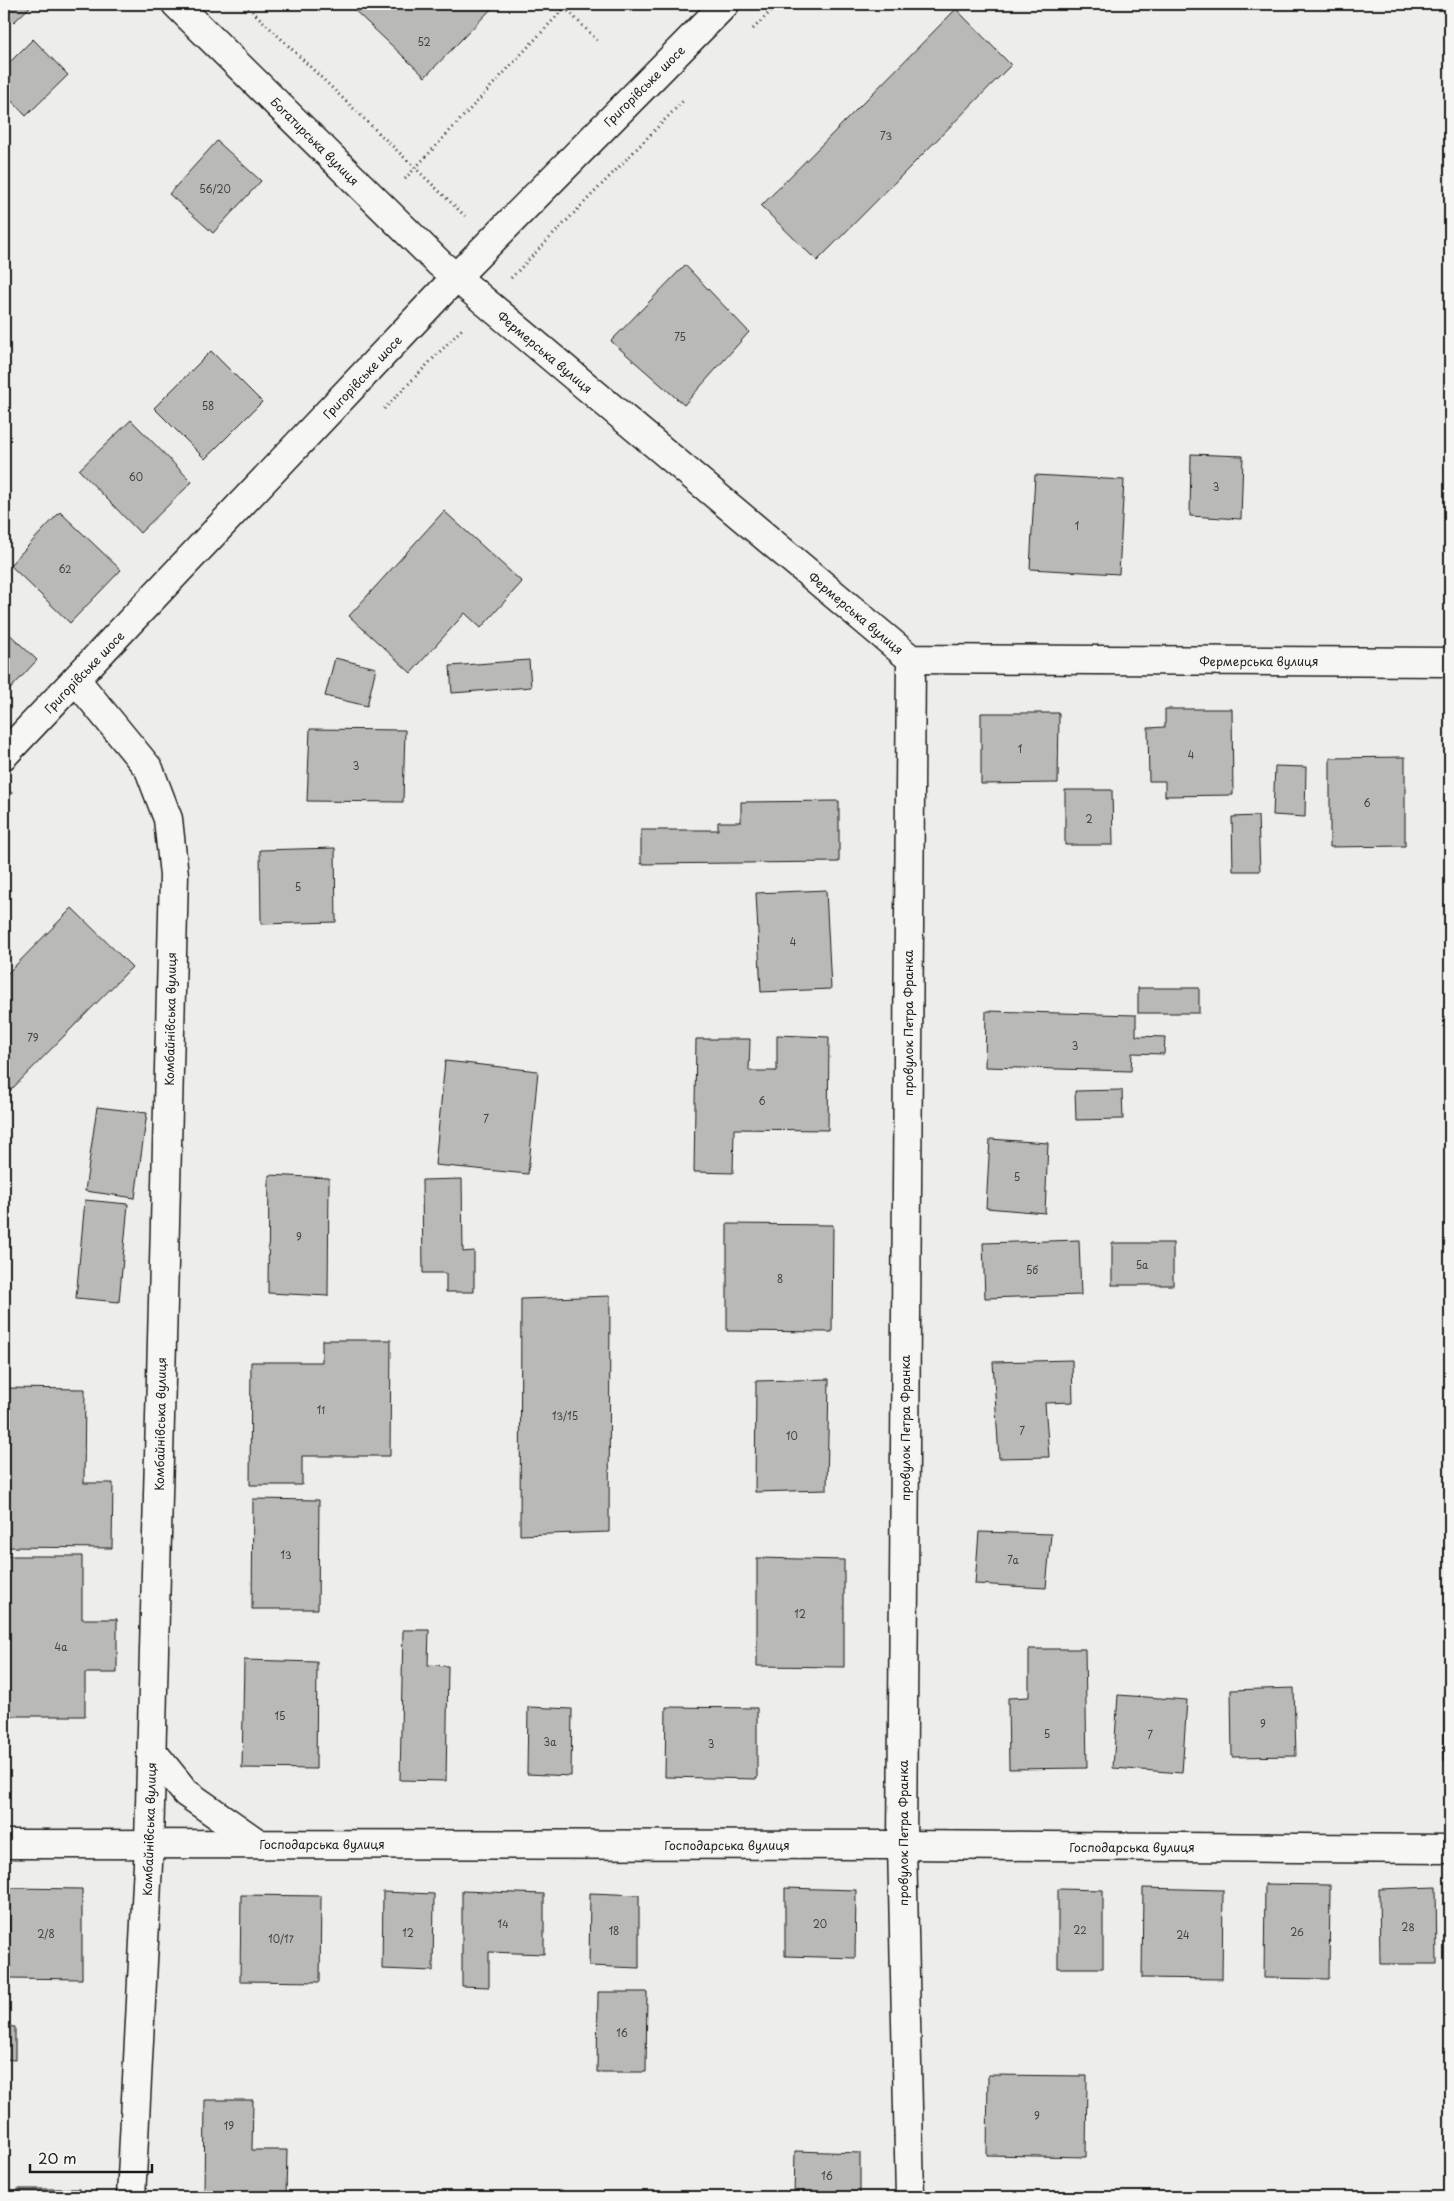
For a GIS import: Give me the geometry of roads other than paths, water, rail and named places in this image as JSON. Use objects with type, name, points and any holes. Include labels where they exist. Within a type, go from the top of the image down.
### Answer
[{"type":"street","name":"Богатирська вулиця","points":[[176,4],[456,278]]},
{"type":"street","name":"Григорівське шосе","points":[[4,755],[491,241],[725,4]]},
{"type":"street","name":"Фермерська вулиця","points":[[456,278],[911,659],[1450,662]]},
{"type":"street","name":"провулок Петра Франка","points":[[910,2197],[902,1845],[911,659]]},
{"type":"street","name":"Комбайнівська вулиця","points":[[76,680],[149,768],[168,819],[174,875],[149,1844],[131,2197]]},
{"type":"street","points":[[152,1751],[186,1793],[259,1844]]},
{"type":"street","name":"Господарська вулиця","points":[[4,1844],[902,1845],[1450,1850]]}]
